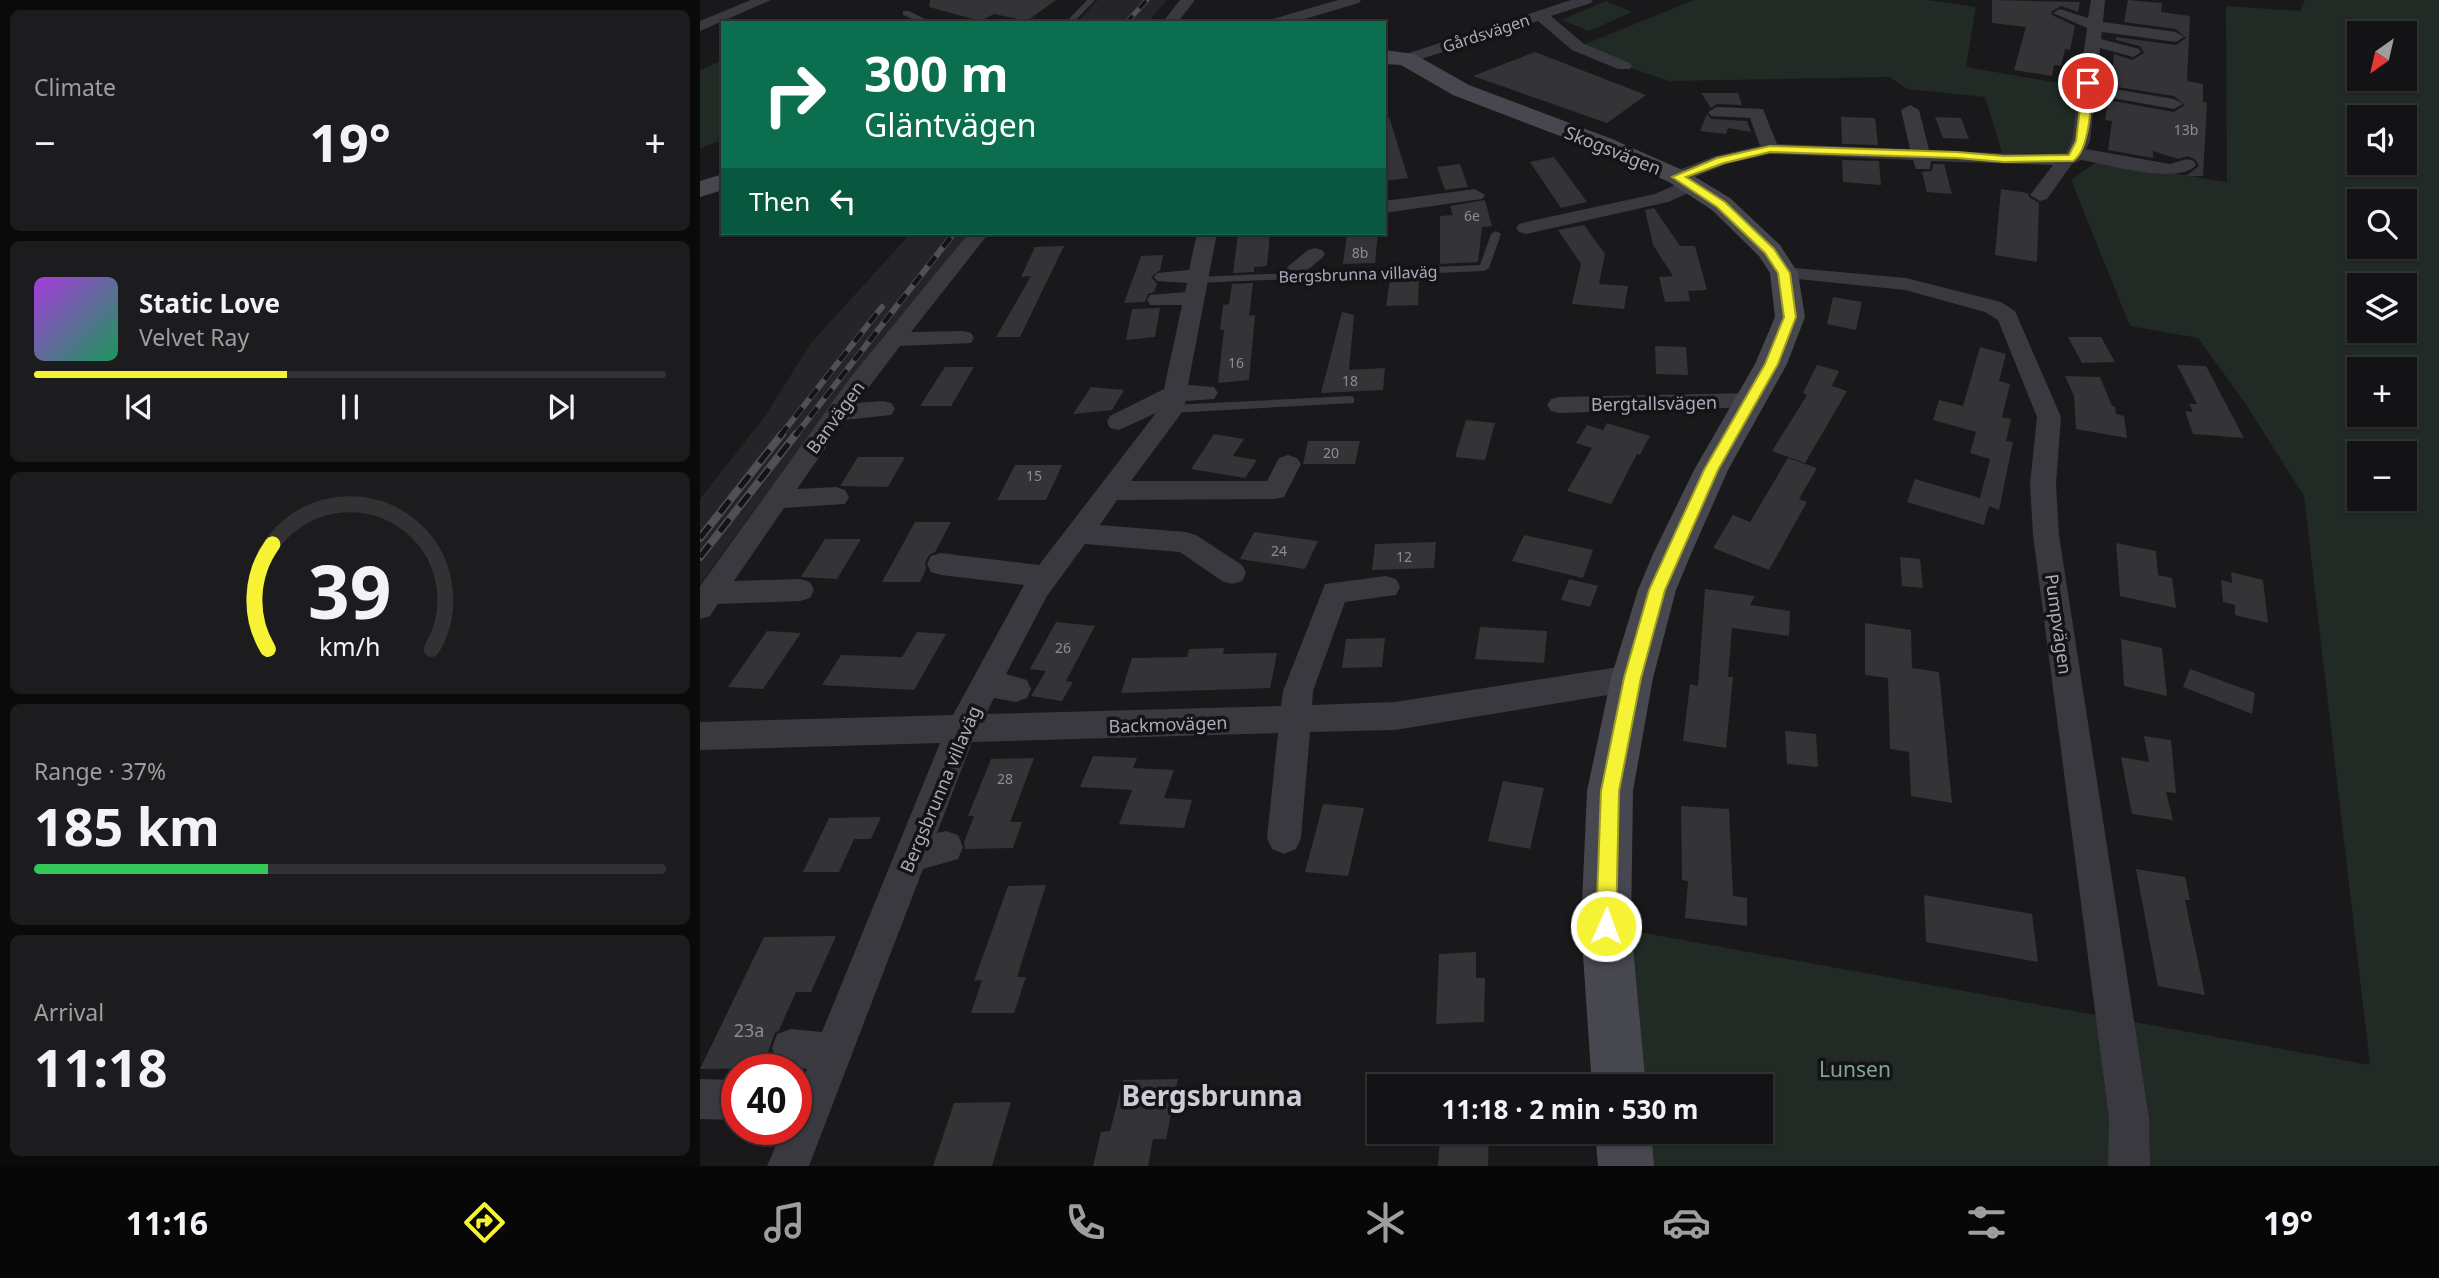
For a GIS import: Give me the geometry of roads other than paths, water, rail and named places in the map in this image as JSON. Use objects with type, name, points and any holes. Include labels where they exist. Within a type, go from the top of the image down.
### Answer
[{"type":"street","points":[[700,26],[764,0]]},
{"type":"street","name":"Gårdsvägen","points":[[1395,58],[1447,47],[1586,0]]},
{"type":"street","points":[[1280,21],[1345,1]]},
{"type":"street","points":[[2060,13],[2095,23],[2176,37]]},
{"type":"street","points":[[1541,15],[1578,47],[1625,66]]},
{"type":"street","points":[[2095,23],[2130,23]]},
{"type":"street","points":[[2095,23],[2133,52]]},
{"type":"street","points":[[2040,195],[2074,151],[2087,89],[2095,23]]},
{"type":"street","points":[[1447,47],[1466,56]]},
{"type":"street","name":"Skogsvägen","points":[[1395,58],[1461,90],[1604,144],[1684,181],[1721,204],[1770,251],[1784,273],[1790,317],[1771,364],[1711,470],[1657,590],[1632,678],[1610,791],[1606,926],[1618,1074]]},
{"type":"street","points":[[2087,89],[2114,94]]},
{"type":"street","points":[[2087,89],[2174,104]]},
{"type":"street","points":[[1719,109],[1717,112],[1755,118],[1770,149]]},
{"type":"street","points":[[1910,110],[1921,159]]},
{"type":"street","points":[[1526,228],[1661,198],[1684,181],[1741,163],[1770,149],[1861,147],[1921,159],[1944,151],[2004,159],[2102,146]]},
{"type":"street","points":[[1861,147],[1871,172]]},
{"type":"street","points":[[2074,151],[2171,170],[2187,165]]},
{"type":"street","points":[[1427,180],[1429,221]]},
{"type":"street","points":[[700,189],[721,183]]},
{"type":"street","points":[[1386,207],[1475,195]]},
{"type":"street","name":"Bergsbrunna villaväg","points":[[812,1088],[833,1052],[961,730],[1045,578],[1111,491],[1122,459],[1174,401],[1196,284],[1212,239]]},
{"type":"street","name":"Banvägen","points":[[705,601],[839,412],[894,340],[977,244]]},
{"type":"street","points":[[1287,277],[1324,272]]},
{"type":"street","name":"Pumpvägen","points":[[1784,273],[1906,284],[1993,307],[2007,316],[2049,417],[2043,484],[2046,535],[2129,1118],[2129,1166]]},
{"type":"street","points":[[1164,277],[1196,284]]},
{"type":"street","points":[[1158,300],[1196,284]]},
{"type":"street","points":[[894,340],[963,338]]},
{"type":"street","points":[[1119,422],[1174,401],[1206,393]]},
{"type":"street","name":"Bergtallsvägen","points":[[1559,405],[1749,401]]},
{"type":"street","points":[[839,412],[883,409]]},
{"type":"street","points":[[1111,491],[1275,490],[1288,464]]},
{"type":"street","points":[[777,499],[836,497]]},
{"type":"street","points":[[1079,533],[1186,542],[1231,573]]},
{"type":"street","points":[[941,564],[1045,578]]},
{"type":"street","points":[[1284,838],[1298,691],[1335,592],[1386,587]]},
{"type":"street","points":[[705,601],[800,590]]},
{"type":"street","name":"Backmovägen","points":[[709,728],[961,730],[1395,716],[1632,678]]},
{"type":"street","points":[[986,684],[1016,689]]},
{"type":"street","points":[[912,855],[946,847]]},
{"type":"street","points":[[791,1048],[833,1052]]},
{"type":"street","points":[[700,1099],[721,1100]]},
{"type":"street","points":[[1624,1144],[1626,1166]]},
{"type":"street","name":"Bergsbrunna villaväg","points":[[788,1166],[793,1145]]},
{"type":"lane","points":[[1071,21],[1091,0]]},
{"type":"lane","points":[[906,13],[924,21]]},
{"type":"lane","name":"Bergsbrunna villaväg","points":[[1324,272],[1484,268],[1496,234]]},
{"type":"lane","name":"Bergsbrunna villaväg","points":[[1196,284],[1287,277]]},
{"type":"lane","points":[[1174,401],[1350,400]]},
{"type":"railway","points":[[1128,21],[1147,0]]},
{"type":"railway","points":[[795,436],[952,235]]},
{"type":"railway","points":[[780,436],[882,307]]},
{"type":"railway","points":[[700,538],[782,434]]},
{"type":"railway","points":[[700,557],[796,434]]},
{"type":"district","name":"Bergsbrunna","points":[[1212,1095]]},
{"type":"park label","name":"Lunsen","points":[[1855,1069]]}]
